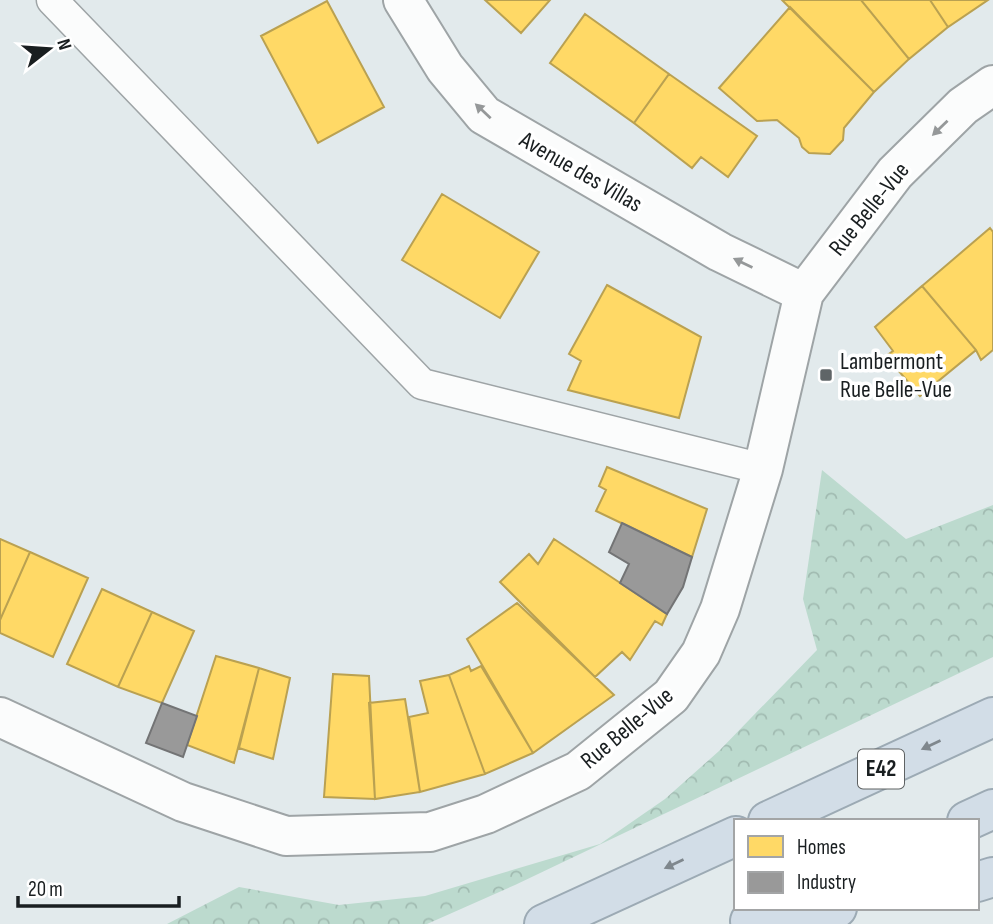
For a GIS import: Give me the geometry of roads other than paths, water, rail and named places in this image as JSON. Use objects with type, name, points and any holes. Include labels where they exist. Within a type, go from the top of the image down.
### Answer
[{"type":"highway","name":"E42","points":[[772,819],[993,717]]},
{"type":"highway","points":[[971,819],[993,808]]},
{"type":"highway","points":[[544,924],[734,837]]},
{"type":"highway","points":[[758,918],[821,910]]},
{"type":"street","name":"Avenue des Villas","points":[[403,0],[445,68],[484,115],[720,252],[804,293]]},
{"type":"street","name":"Rue Belle-Vue","points":[[0,717],[183,802],[286,836],[368,836],[430,832],[486,814],[578,771],[671,696],[701,653],[720,609],[763,469],[804,293],[895,173],[963,106],[993,85]]},
{"type":"lane","points":[[52,0],[422,384],[763,469]]},
{"type":"place","name":"Lambermont Rue Belle-Vue","points":[[826,375]]}]
